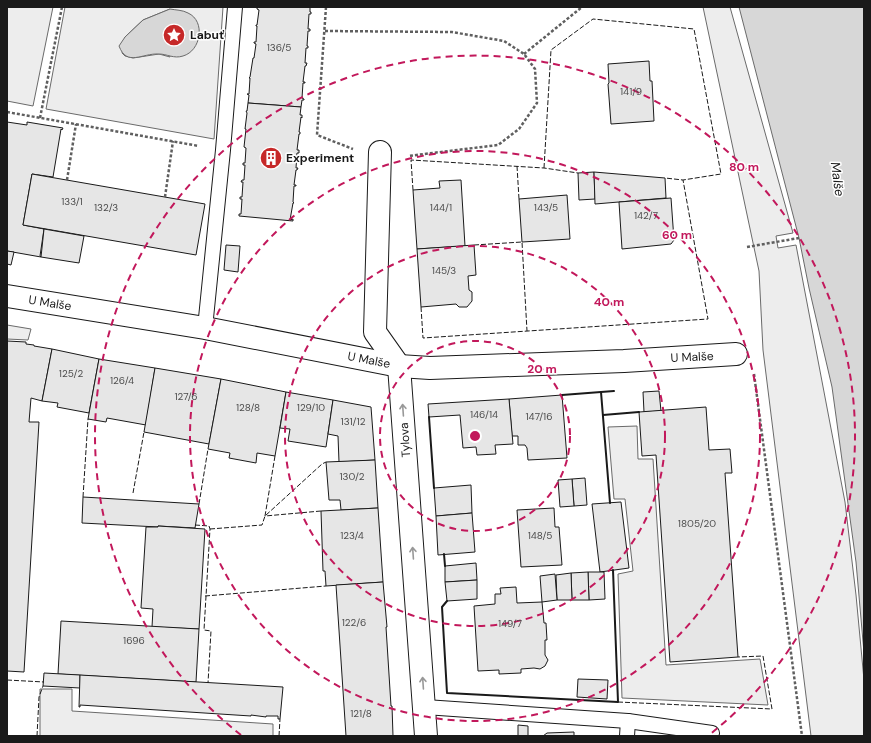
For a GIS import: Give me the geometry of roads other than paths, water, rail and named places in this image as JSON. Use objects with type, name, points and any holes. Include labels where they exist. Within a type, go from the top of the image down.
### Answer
[{"type":"street","points":[[380,155],[375,332],[399,366]]},
{"type":"street","name":"U Malše","points":[[7,296],[205,328],[399,366],[446,368],[624,361],[736,354]]},
{"type":"street","name":"Tylova","points":[[399,366],[426,736]]},
{"type":"lane","points":[[205,328],[223,150],[235,7]]},
{"type":"lane","points":[[425,707],[628,720],[712,733]]},
{"type":"lane","points":[[627,736],[628,720]]},
{"type":"water","name":"Malše","points":[[739,7],[864,7],[864,653],[856,562],[832,387],[799,238]]},
{"type":"water","points":[[170,9],[186,12],[194,17],[197,22],[199,36],[194,48],[189,53],[180,57],[153,54],[136,58],[126,56],[122,52],[119,46],[125,37],[143,20]]},
{"type":"place","name":"Labuť","points":[[174,35]]},
{"type":"place","name":"Experiment","points":[[271,158]]}]
